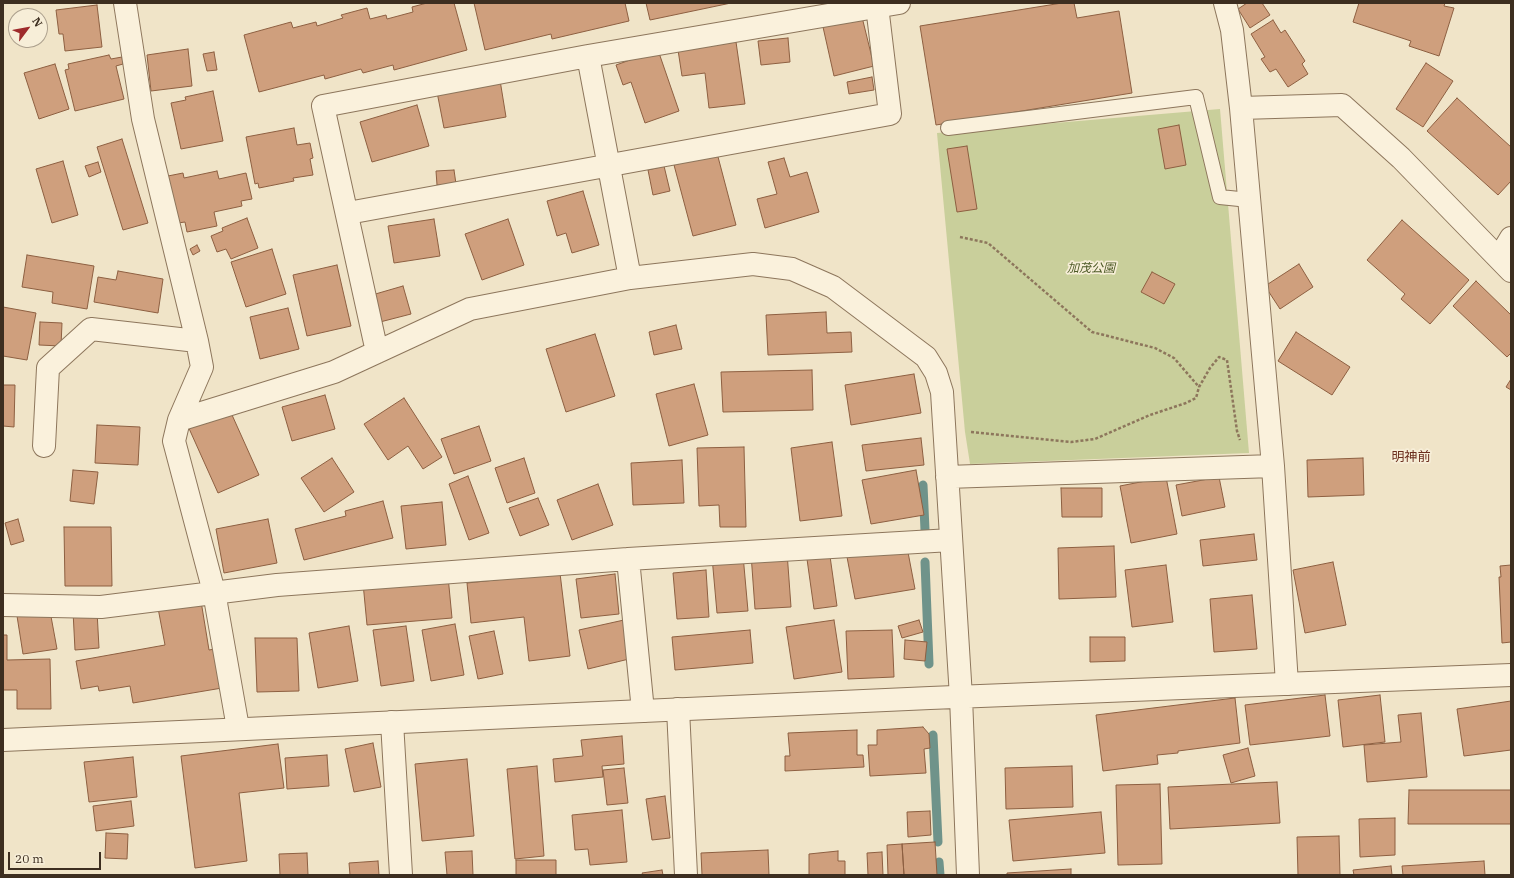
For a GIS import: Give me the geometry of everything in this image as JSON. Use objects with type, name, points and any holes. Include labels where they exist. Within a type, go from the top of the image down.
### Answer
[{"type":"street","points":[[126,3],[143,119],[198,341],[202,367],[179,420],[174,441],[214,592],[238,728]]},
{"type":"street","points":[[377,352],[348,213],[323,106],[588,56],[899,3]]},
{"type":"street","points":[[1225,3],[1232,30],[1242,108],[1273,466],[1287,684]]},
{"type":"street","points":[[348,213],[890,114],[877,6]]},
{"type":"street","points":[[588,56],[630,278]]},
{"type":"street","points":[[1242,108],[1342,105],[1400,158],[1505,265]]},
{"type":"street","points":[[1505,265],[1511,238]]},
{"type":"street","points":[[179,420],[334,372],[470,309],[630,278],[753,264],[792,269],[833,287],[926,357],[936,373],[942,392],[961,697],[968,875]]},
{"type":"street","points":[[44,446],[48,368],[92,329],[198,341]]},
{"type":"street","points":[[947,476],[1273,466]]},
{"type":"street","points":[[3,605],[101,607],[276,585],[628,559],[951,540]]},
{"type":"street","points":[[628,559],[643,711]]},
{"type":"street","points":[[3,740],[238,728],[678,709],[1511,675]]},
{"type":"street","points":[[678,709],[686,875]]},
{"type":"street","points":[[392,722],[401,875]]},
{"type":"lane","points":[[948,128],[1196,97],[1220,197],[1250,200]]},
{"type":"path","points":[[960,237],[988,242],[1092,332],[1155,348],[1174,358],[1199,387]]},
{"type":"path","points":[[965,432],[1071,442],[1095,439],[1150,415],[1186,403],[1196,398],[1199,387],[1210,368],[1220,357],[1228,360],[1237,431],[1242,445]]},
{"type":"green space","name":"加茂公園","points":[[1220,109],[1249,453],[970,464],[965,432],[937,133]]},
{"type":"building","points":[[427,3],[454,3],[467,50],[394,70],[393,65],[363,73],[361,69],[325,79],[324,75],[259,92],[244,35],[291,22],[293,28],[316,22],[317,26],[343,18],[341,15],[367,8],[370,19],[386,15],[387,19],[413,12],[412,7]]},
{"type":"building","points":[[474,3],[625,3],[629,21],[552,39],[551,34],[485,50]]},
{"type":"building","points":[[646,3],[731,3],[650,20]]},
{"type":"building","points":[[1062,3],[1074,3],[1077,18],[1119,11],[1132,93],[936,125],[920,26]]},
{"type":"building","points":[[1247,3],[1262,3],[1270,15],[1250,28],[1238,9]]},
{"type":"building","points":[[1359,3],[1445,3],[1444,6],[1454,8],[1439,56],[1409,46],[1411,41],[1353,22]]},
{"type":"building","points":[[97,5],[102,47],[65,51],[63,34],[59,34],[56,10]]},
{"type":"building","points":[[862,17],[874,66],[834,76],[823,27]]},
{"type":"building","points":[[1273,20],[1281,33],[1285,30],[1305,61],[1302,64],[1308,74],[1288,87],[1276,69],[1270,72],[1261,59],[1265,57],[1251,34]]},
{"type":"building","points":[[788,38],[790,62],[761,65],[758,41]]},
{"type":"building","points":[[736,42],[745,104],[709,108],[705,73],[682,76],[678,50]]},
{"type":"building","points":[[188,49],[192,86],[151,91],[147,55]]},
{"type":"building","points":[[658,50],[679,111],[645,123],[631,82],[623,85],[616,65]]},
{"type":"building","points":[[214,52],[217,70],[207,71],[203,54]]},
{"type":"building","points":[[109,55],[111,59],[122,57],[123,64],[116,66],[124,99],[75,111],[65,70],[69,69],[68,64]]},
{"type":"building","points":[[1426,63],[1453,81],[1423,127],[1396,109]]},
{"type":"building","points":[[55,64],[69,109],[39,119],[24,73]]},
{"type":"building","points":[[872,77],[874,90],[849,94],[847,82]]},
{"type":"building","points":[[500,80],[506,117],[444,128],[437,92]]},
{"type":"building","points":[[213,91],[223,141],[181,149],[171,103],[186,100],[185,97]]},
{"type":"building","points":[[1457,98],[1511,147],[1511,181],[1498,195],[1427,131]]},
{"type":"building","points":[[417,105],[429,146],[372,162],[360,122]]},
{"type":"building","points":[[1179,125],[1186,165],[1165,169],[1158,129]]},
{"type":"building","points":[[294,128],[297,145],[310,143],[313,158],[310,159],[313,175],[293,178],[294,181],[259,188],[258,183],[255,184],[246,137]]},
{"type":"building","points":[[122,139],[148,223],[123,230],[97,147]]},
{"type":"building","points":[[967,146],[977,209],[957,212],[947,149]]},
{"type":"building","points":[[717,153],[736,225],[693,236],[674,165]]},
{"type":"building","points":[[784,158],[790,177],[807,172],[819,212],[765,228],[757,199],[777,194],[768,162]]},
{"type":"building","points":[[63,161],[78,215],[52,223],[36,169]]},
{"type":"building","points":[[98,162],[101,172],[89,177],[85,166]]},
{"type":"building","points":[[664,166],[670,191],[653,195],[648,170]]},
{"type":"building","points":[[454,170],[456,184],[437,185],[436,171]]},
{"type":"building","points":[[217,171],[219,179],[246,173],[252,199],[241,201],[242,206],[214,212],[217,226],[187,232],[185,222],[178,223],[168,176],[183,173],[184,178]]},
{"type":"building","points":[[583,191],[599,245],[572,253],[566,233],[557,236],[547,201]]},
{"type":"building","points":[[247,218],[258,248],[231,259],[226,249],[217,252],[211,236],[223,231],[222,228]]},
{"type":"building","points":[[434,219],[440,256],[394,263],[388,226]]},
{"type":"building","points":[[508,219],[524,265],[482,280],[465,234]]},
{"type":"building","points":[[1402,220],[1469,280],[1430,324],[1401,299],[1405,294],[1367,260]]},
{"type":"building","points":[[197,245],[200,251],[193,255],[190,249]]},
{"type":"building","points":[[272,249],[286,294],[246,307],[231,262]]},
{"type":"building","points":[[27,255],[94,266],[87,309],[52,303],[53,292],[22,287]]},
{"type":"building","points":[[1299,264],[1313,287],[1280,309],[1265,286]]},
{"type":"building","points":[[337,265],[351,326],[307,336],[293,275]]},
{"type":"building","points":[[118,271],[163,279],[158,313],[94,302],[98,277],[116,280]]},
{"type":"building","points":[[1152,272],[1175,284],[1164,304],[1141,292]]},
{"type":"building","points":[[1476,281],[1511,315],[1511,353],[1507,357],[1453,306]]},
{"type":"building","points":[[403,286],[411,314],[380,322],[372,295]]},
{"type":"building","points":[[3,307],[36,313],[27,360],[3,356]]},
{"type":"building","points":[[288,308],[299,349],[260,359],[250,317]]},
{"type":"building","points":[[826,312],[827,333],[851,332],[852,352],[768,355],[766,315]]},
{"type":"building","points":[[40,322],[62,323],[61,346],[39,345]]},
{"type":"building","points":[[676,325],[682,349],[654,355],[649,332]]},
{"type":"building","points":[[1296,332],[1350,367],[1332,395],[1278,361]]},
{"type":"building","points":[[595,334],[615,396],[566,412],[546,349]]},
{"type":"building","points":[[812,370],[813,410],[723,412],[721,372]]},
{"type":"building","points":[[914,374],[921,413],[851,425],[845,385]]},
{"type":"building","points":[[1511,379],[1511,390],[1506,387]]},
{"type":"building","points":[[694,384],[708,435],[669,446],[656,394]]},
{"type":"building","points":[[3,385],[15,385],[14,427],[3,426]]},
{"type":"building","points":[[325,395],[335,429],[292,441],[282,407]]},
{"type":"building","points":[[404,398],[442,457],[423,469],[408,446],[388,460],[364,424]]},
{"type":"building","points":[[228,406],[259,475],[218,493],[187,424]]},
{"type":"building","points":[[97,425],[140,427],[138,465],[95,463]]},
{"type":"building","points":[[479,426],[491,461],[454,474],[441,439]]},
{"type":"building","points":[[921,438],[924,465],[866,471],[862,445]]},
{"type":"building","points":[[832,442],[842,516],[800,521],[791,448]]},
{"type":"building","points":[[744,447],[746,527],[720,527],[719,505],[699,506],[697,448]]},
{"type":"building","points":[[332,458],[354,492],[324,512],[301,478]]},
{"type":"building","points":[[524,458],[535,493],[507,503],[495,468]]},
{"type":"building","points":[[1363,458],[1364,495],[1308,497],[1307,460]]},
{"type":"building","points":[[682,460],[684,503],[633,505],[631,463]]},
{"type":"building","points":[[73,470],[98,472],[94,504],[70,501]]},
{"type":"building","points":[[916,470],[924,515],[871,524],[862,480]]},
{"type":"building","points":[[468,476],[489,533],[469,540],[449,484]]},
{"type":"building","points":[[1166,477],[1177,534],[1131,543],[1120,486]]},
{"type":"building","points":[[1219,477],[1225,507],[1182,516],[1176,485]]},
{"type":"building","points":[[598,484],[613,525],[572,540],[557,500]]},
{"type":"building","points":[[1061,488],[1102,488],[1102,517],[1062,517]]},
{"type":"building","points":[[538,498],[549,525],[520,536],[509,508]]},
{"type":"building","points":[[383,501],[393,538],[304,560],[295,529],[346,516],[345,511]]},
{"type":"building","points":[[442,502],[446,545],[406,549],[401,506]]},
{"type":"building","points":[[18,519],[24,541],[11,545],[5,523]]},
{"type":"building","points":[[268,519],[277,563],[224,573],[216,529]]},
{"type":"building","points":[[64,527],[111,527],[112,586],[65,586]]},
{"type":"building","points":[[1254,534],[1257,560],[1203,566],[1200,540]]},
{"type":"building","points":[[1114,546],[1116,597],[1059,599],[1058,548]]},
{"type":"building","points":[[907,547],[915,589],[855,599],[847,557]]},
{"type":"building","points":[[829,549],[837,606],[814,609],[806,552]]},
{"type":"building","points":[[787,552],[791,607],[755,609],[751,554]]},
{"type":"building","points":[[743,555],[748,611],[717,613],[712,557]]},
{"type":"building","points":[[1333,562],[1346,625],[1305,633],[1293,570]]},
{"type":"building","points":[[1166,565],[1173,622],[1132,627],[1125,570]]},
{"type":"building","points":[[1511,565],[1511,642],[1502,643],[1499,577],[1501,577],[1500,566]]},
{"type":"building","points":[[706,570],[709,617],[677,619],[673,573]]},
{"type":"building","points":[[560,573],[570,656],[529,661],[524,617],[471,623],[467,583]]},
{"type":"building","points":[[615,574],[619,614],[581,618],[576,579]]},
{"type":"building","points":[[448,576],[452,618],[367,625],[363,583]]},
{"type":"building","points":[[1252,595],[1257,649],[1214,652],[1210,599]]},
{"type":"building","points":[[201,601],[209,650],[221,648],[228,687],[133,703],[130,686],[99,691],[98,686],[81,689],[76,661],[165,645],[158,608]]},
{"type":"building","points":[[50,611],[57,649],[23,654],[17,616]]},
{"type":"building","points":[[73,611],[97,611],[99,648],[75,650]]},
{"type":"building","points":[[624,620],[633,658],[588,669],[579,630]]},
{"type":"building","points":[[834,620],[842,672],[794,679],[786,627]]},
{"type":"building","points":[[919,620],[923,632],[902,638],[898,626]]},
{"type":"building","points":[[455,624],[464,675],[431,681],[422,630]]},
{"type":"building","points":[[349,626],[358,681],[318,688],[309,633]]},
{"type":"building","points":[[406,626],[414,681],[381,686],[373,630]]},
{"type":"building","points":[[750,630],[753,663],[675,670],[672,637]]},
{"type":"building","points":[[892,630],[894,677],[848,679],[846,631]]},
{"type":"building","points":[[494,631],[503,674],[478,679],[469,636]]},
{"type":"building","points":[[3,635],[7,635],[7,660],[50,659],[51,709],[17,709],[17,690],[3,690]]},
{"type":"building","points":[[1090,637],[1125,637],[1125,661],[1090,662]]},
{"type":"building","points":[[255,638],[297,638],[299,691],[257,692]]},
{"type":"building","points":[[905,640],[927,642],[925,661],[904,659]]},
{"type":"building","points":[[1325,695],[1330,736],[1250,745],[1245,705]]},
{"type":"building","points":[[1380,695],[1385,742],[1343,747],[1338,700]]},
{"type":"building","points":[[1235,698],[1240,743],[1157,755],[1158,764],[1103,771],[1096,715]]},
{"type":"building","points":[[1511,701],[1511,750],[1464,756],[1457,709]]},
{"type":"building","points":[[1421,713],[1427,777],[1367,782],[1364,745],[1401,742],[1398,715]]},
{"type":"building","points":[[923,727],[929,734],[930,748],[924,749],[926,773],[870,776],[868,745],[877,745],[877,730]]},
{"type":"building","points":[[857,730],[857,755],[863,755],[864,767],[785,771],[785,756],[790,756],[788,733]]},
{"type":"building","points":[[622,736],[624,764],[602,766],[603,777],[555,782],[553,759],[583,756],[581,740]]},
{"type":"building","points":[[373,743],[381,787],[354,792],[345,749]]},
{"type":"building","points":[[278,744],[284,788],[239,793],[247,861],[195,868],[181,756]]},
{"type":"building","points":[[1248,748],[1255,776],[1231,783],[1223,755]]},
{"type":"building","points":[[327,755],[329,786],[287,789],[285,758]]},
{"type":"building","points":[[133,757],[137,797],[89,802],[84,762]]},
{"type":"building","points":[[467,759],[474,836],[422,841],[415,764]]},
{"type":"building","points":[[537,766],[544,856],[515,859],[507,769]]},
{"type":"building","points":[[1072,766],[1073,807],[1006,809],[1005,768]]},
{"type":"building","points":[[624,768],[628,803],[607,805],[603,770]]},
{"type":"building","points":[[1277,782],[1280,823],[1170,829],[1168,787]]},
{"type":"building","points":[[1160,784],[1162,864],[1118,865],[1116,785]]},
{"type":"building","points":[[1409,790],[1511,790],[1511,824],[1408,824]]},
{"type":"building","points":[[665,796],[670,838],[652,840],[646,799]]},
{"type":"building","points":[[131,801],[134,826],[96,831],[93,806]]},
{"type":"building","points":[[622,810],[627,862],[590,865],[588,849],[575,850],[572,815]]},
{"type":"building","points":[[930,811],[931,835],[908,837],[907,812]]},
{"type":"building","points":[[1101,812],[1105,853],[1013,861],[1009,820]]},
{"type":"building","points":[[1395,818],[1395,855],[1360,857],[1359,819]]},
{"type":"building","points":[[106,833],[128,834],[127,859],[105,858]]},
{"type":"building","points":[[1339,836],[1340,875],[1298,875],[1297,837]]},
{"type":"building","points":[[935,842],[937,875],[904,875],[902,844]]},
{"type":"building","points":[[902,844],[904,875],[888,875],[887,845]]},
{"type":"building","points":[[768,850],[769,875],[702,875],[701,853]]},
{"type":"building","points":[[472,851],[473,875],[447,875],[445,852]]},
{"type":"building","points":[[838,851],[838,861],[845,861],[845,875],[809,875],[809,854]]},
{"type":"building","points":[[882,852],[883,875],[868,875],[867,853]]},
{"type":"building","points":[[307,853],[308,875],[280,875],[279,854]]},
{"type":"building","points":[[516,860],[556,860],[556,875],[516,875]]},
{"type":"building","points":[[378,861],[379,875],[350,875],[349,863]]},
{"type":"building","points":[[1484,861],[1485,875],[1403,875],[1402,866]]},
{"type":"building","points":[[1391,866],[1392,875],[1354,875],[1353,870]]},
{"type":"building","points":[[1071,869],[1071,875],[1007,875],[1007,873]]},
{"type":"building","points":[[662,870],[663,875],[643,875],[642,873]]},
{"type":"waterway","points":[[923,485],[925,530]]},
{"type":"waterway","points":[[925,562],[929,664]]},
{"type":"waterway","points":[[933,735],[938,842]]},
{"type":"waterway","points":[[939,862],[940,875]]},
{"type":"district","name":"明神前","points":[[1411,457]]}]
